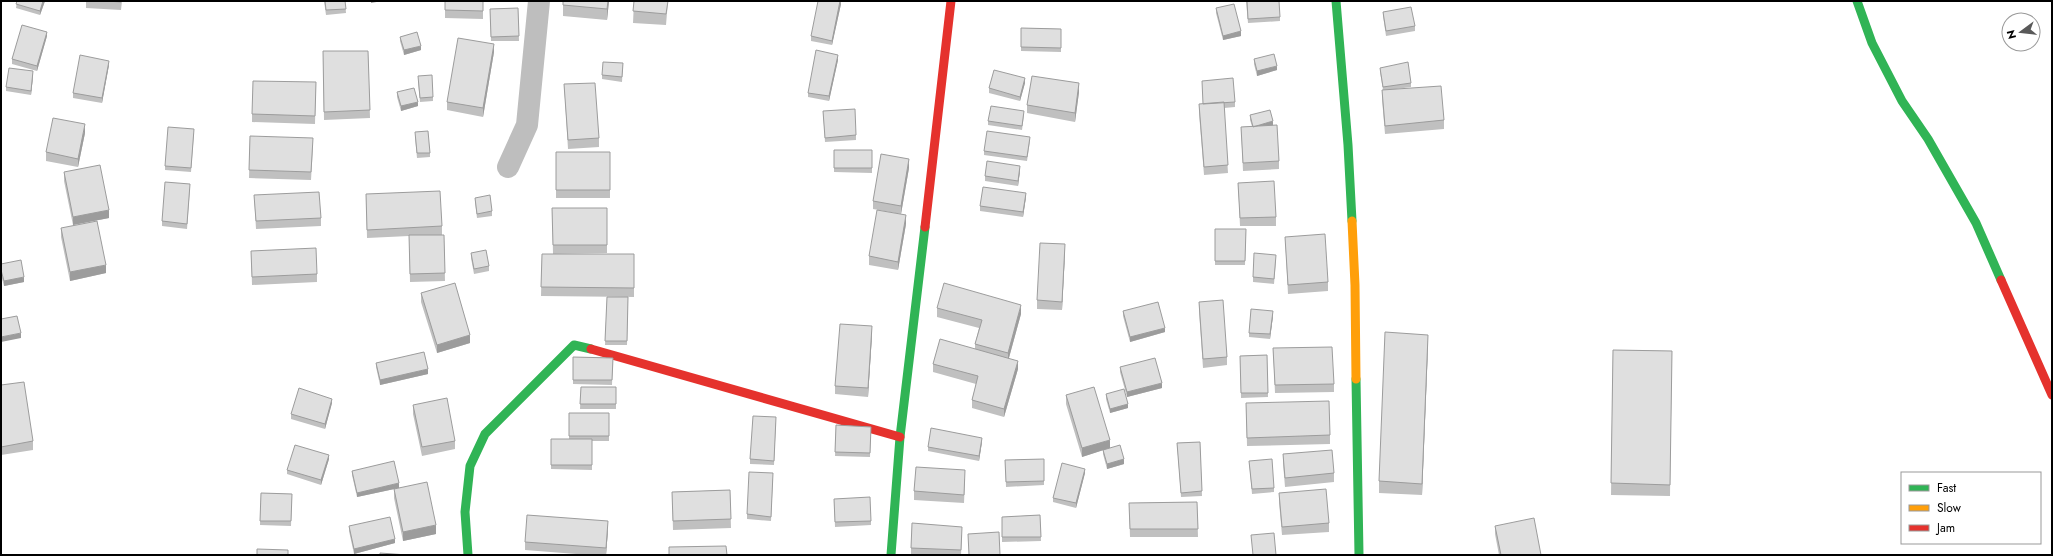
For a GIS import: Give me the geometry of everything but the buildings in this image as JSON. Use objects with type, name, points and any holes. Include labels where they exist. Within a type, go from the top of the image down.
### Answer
[{"type":"street","points":[[508,167],[527,125],[540,1]]},
{"type":"street","points":[[891,555],[900,437],[951,1]]},
{"type":"street","points":[[1336,1],[1348,144],[1355,285],[1359,555]]},
{"type":"street","points":[[1857,1],[1872,43],[1902,102],[1928,139],[1976,224],[2052,395]]},
{"type":"street","points":[[468,555],[465,512],[470,466],[485,434],[500,416],[537,384],[574,345],[621,357],[900,437]]},
{"type":"traffic: fast","points":[[1336,1],[1348,145],[1352,221]]},
{"type":"traffic: fast","points":[[1857,1],[1872,43],[1902,101],[1928,139],[1976,223],[2001,280]]},
{"type":"traffic: fast","points":[[891,555],[900,437],[925,227]]},
{"type":"traffic: fast","points":[[468,555],[465,512],[470,466],[485,434],[574,345],[591,349]]},
{"type":"traffic: fast","points":[[1356,379],[1359,555]]},
{"type":"traffic: slow","points":[[1352,221],[1355,285],[1356,379]]},
{"type":"traffic: jam","points":[[925,227],[951,1]]},
{"type":"traffic: jam","points":[[2001,280],[2052,395]]},
{"type":"traffic: jam","points":[[591,349],[900,437]]}]
